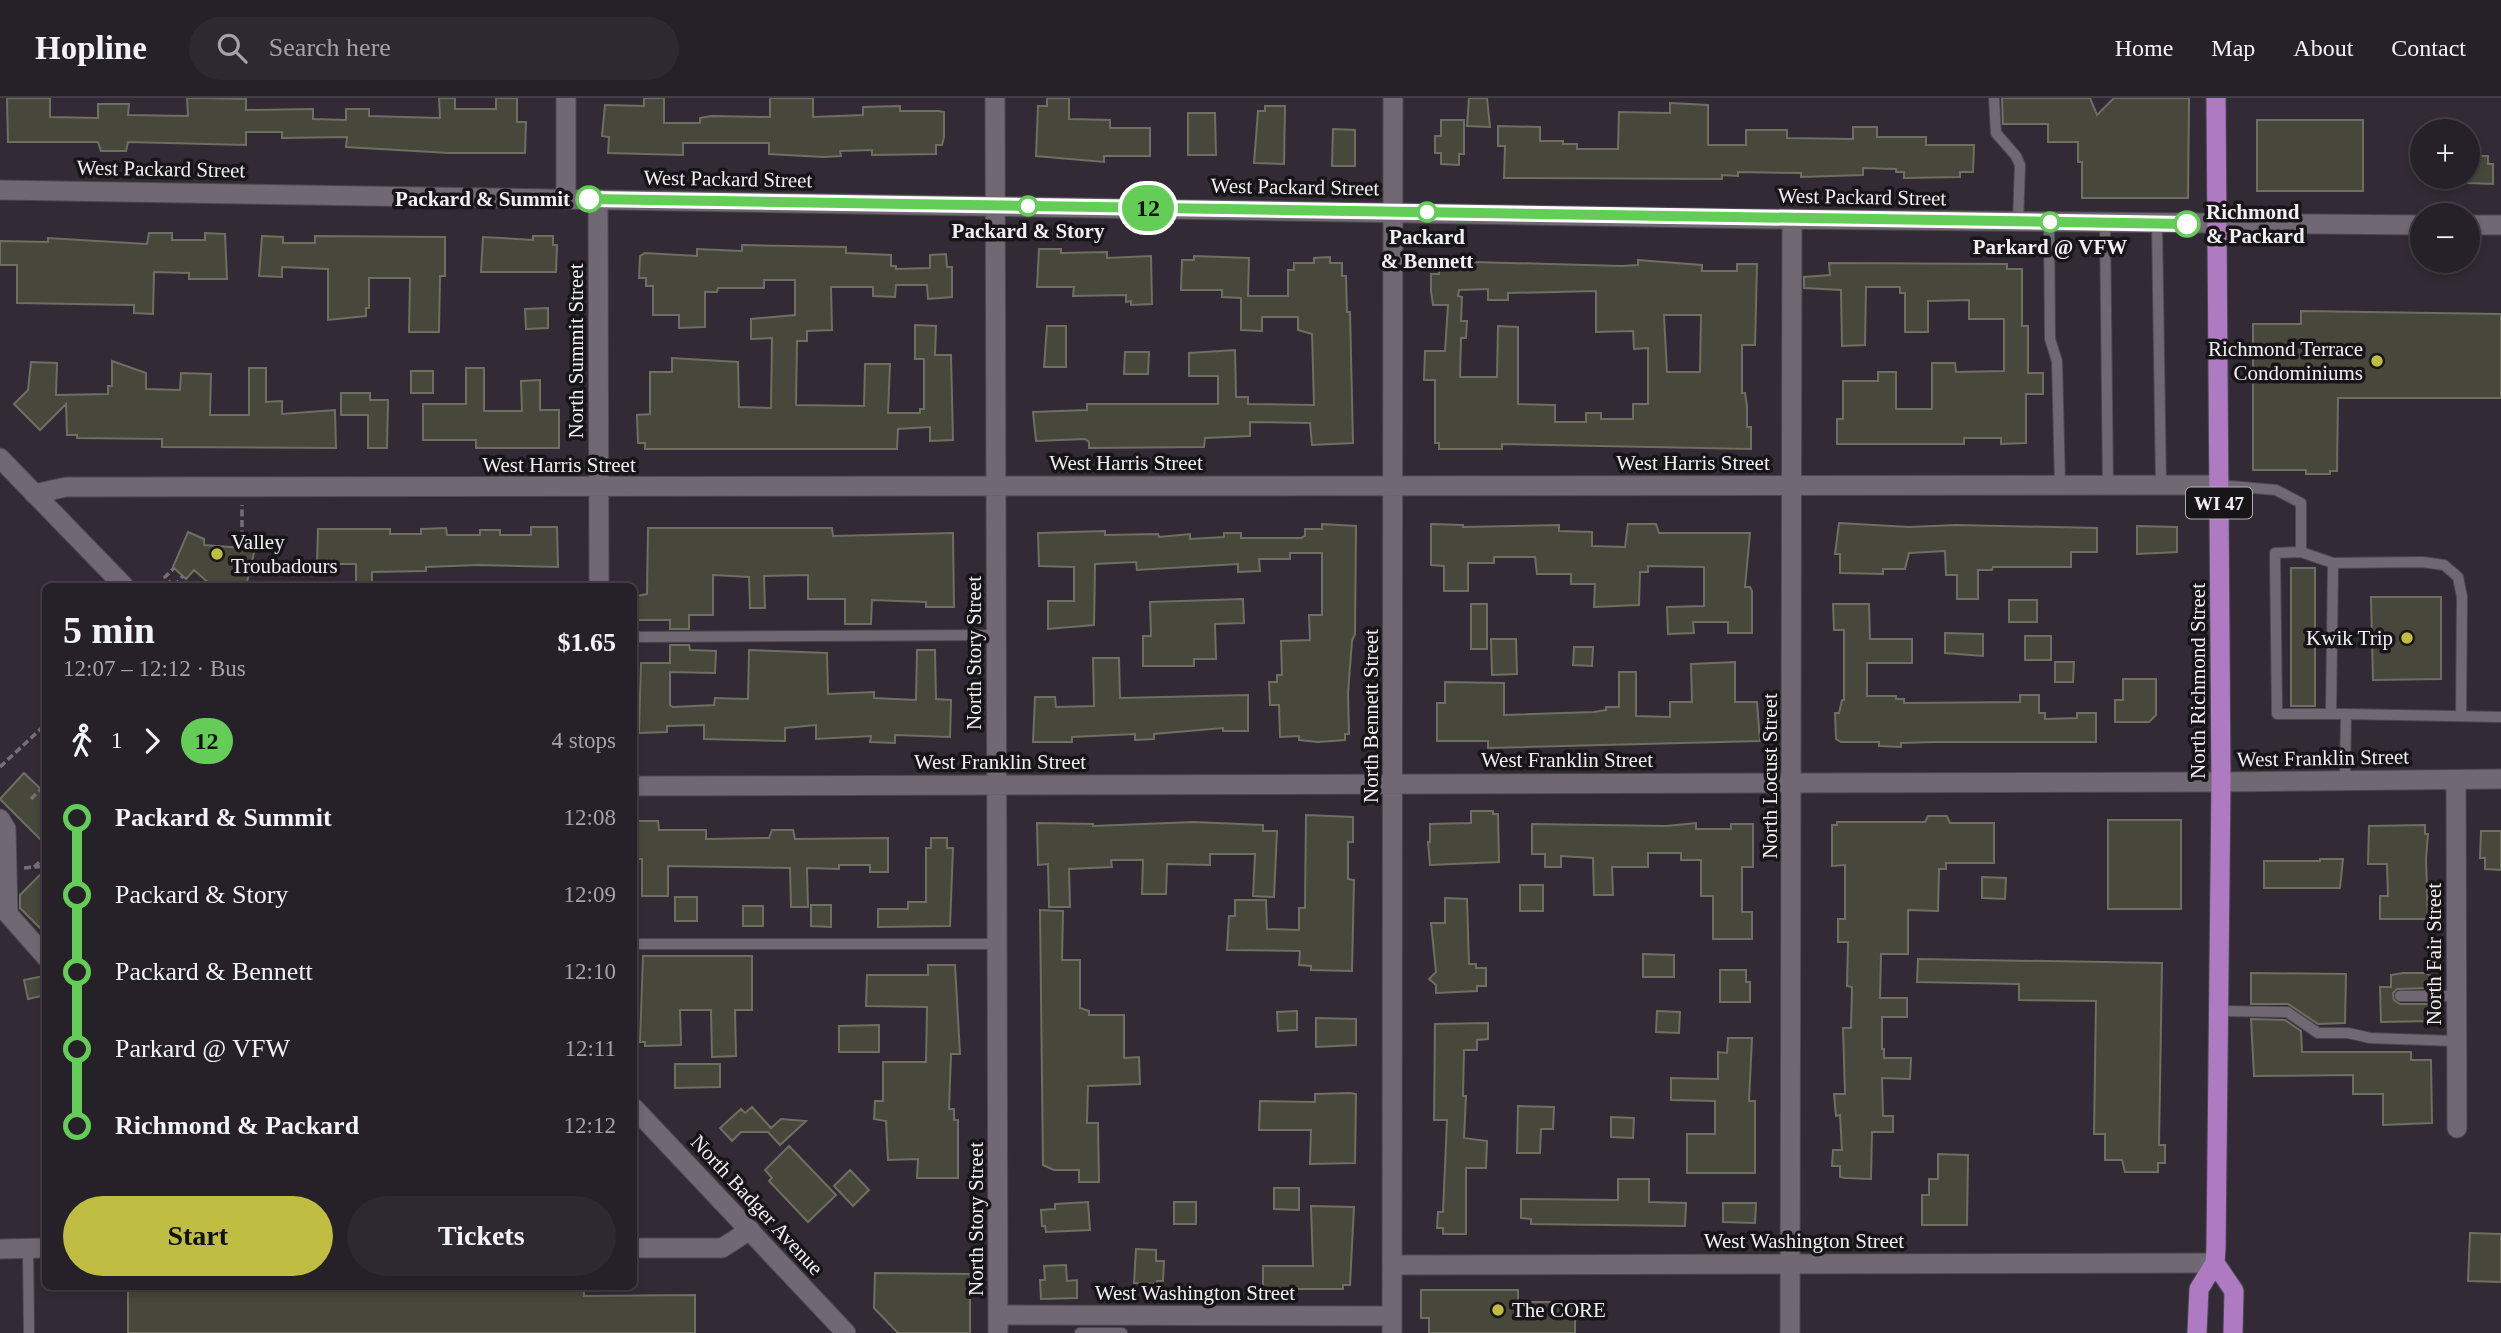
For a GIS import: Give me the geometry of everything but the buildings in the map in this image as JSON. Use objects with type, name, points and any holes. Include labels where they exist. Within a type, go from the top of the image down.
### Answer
[{"type":"main road","name":"North Richmond Street","points":[[2197,1333],[2199,1289],[2215,1263],[2221,782],[2216,98]]},
{"type":"main road","points":[[2215,1263],[2234,1291],[2233,1333]]},
{"type":"street","points":[[566,98],[566,198]]},
{"type":"street","name":"North Story Street","points":[[995,98],[998,1324]]},
{"type":"street","name":"North Bennett Street","points":[[1392,1324],[1393,98]]},
{"type":"street","name":"West Packard Street","points":[[0,191],[2215,225],[2410,225]]},
{"type":"street","name":"North Summit Street","points":[[598,200],[599,583]]},
{"type":"street","name":"North Locust Street","points":[[1790,1333],[1794,486],[1792,219]]},
{"type":"street","points":[[2480,225],[2501,225]]},
{"type":"street","points":[[0,458],[121,583]]},
{"type":"street","name":"West Harris Street","points":[[34,494],[66,487],[2219,485]]},
{"type":"street","name":"North Fair Street","points":[[2456,779],[2457,1128]]},
{"type":"street","name":"West Franklin Street","points":[[637,786],[2501,779]]},
{"type":"street","points":[[0,820],[6,829],[8,914],[42,952]]},
{"type":"street","name":"North Badger Avenue","points":[[637,1111],[846,1333]]},
{"type":"street","points":[[637,1248],[722,1248],[750,1230]]},
{"type":"street","points":[[0,1248],[37,1248]]},
{"type":"street","name":"West Washington Street","points":[[1392,1265],[2215,1263]]},
{"type":"street","name":"West Washington Street","points":[[998,1324],[1392,1324]]},
{"type":"lane","points":[[1994,98],[1996,133],[2016,156],[2020,165],[2018,222]]},
{"type":"lane","points":[[2049,222],[2050,339],[2057,361],[2060,485]]},
{"type":"lane","points":[[2105,223],[2108,485]]},
{"type":"lane","points":[[2157,224],[2161,485]]},
{"type":"lane","points":[[2219,485],[2276,490],[2301,503],[2301,552]]},
{"type":"lane","points":[[2461,716],[2462,597],[2458,577],[2444,565],[2422,562],[2333,564],[2301,552],[2275,553],[2277,714],[2346,714],[2461,716],[2501,716]]},
{"type":"lane","points":[[2331,714],[2333,564]]},
{"type":"lane","points":[[637,637],[996,635]]},
{"type":"lane","points":[[2346,714],[2346,780]]},
{"type":"lane","points":[[637,944],[998,944]]},
{"type":"lane","points":[[2400,996],[2456,996]]},
{"type":"lane","points":[[2218,1011],[2287,1012],[2318,1033],[2456,1041]]},
{"type":"lane","points":[[29,1333],[37,1248]]},
{"type":"lane","points":[[1080,1333],[1122,1333]]},
{"type":"path","points":[[242,548],[243,488]]},
{"type":"path","points":[[171,583],[165,577],[174,568]]},
{"type":"path","points":[[177,583],[183,576]]},
{"type":"path","points":[[0,767],[42,728]]},
{"type":"path","points":[[31,799],[40,790]]},
{"type":"path","points":[[33,868],[42,860]]},
{"type":"bus line","name":"12","points":[[589,199],[2187,224]]},
{"type":"place","name":"Packard & Summit","points":[[589,199]]},
{"type":"place","name":"Packard & Story","points":[[1028,206]]},
{"type":"place","name":"Packard & Bennett","points":[[1427,212]]},
{"type":"place","name":"Parkard @ VFW","points":[[2050,222]]},
{"type":"place","name":"Richmond & Packard","points":[[2187,224]]},
{"type":"place","name":"Richmond Terrace Condominiums","points":[[2377,361]]},
{"type":"place","name":"Valley Troubadours","points":[[217,554]]},
{"type":"place","name":"Kwik Trip","points":[[2407,638]]},
{"type":"place","name":"The CORE","points":[[1498,1310]]}]
